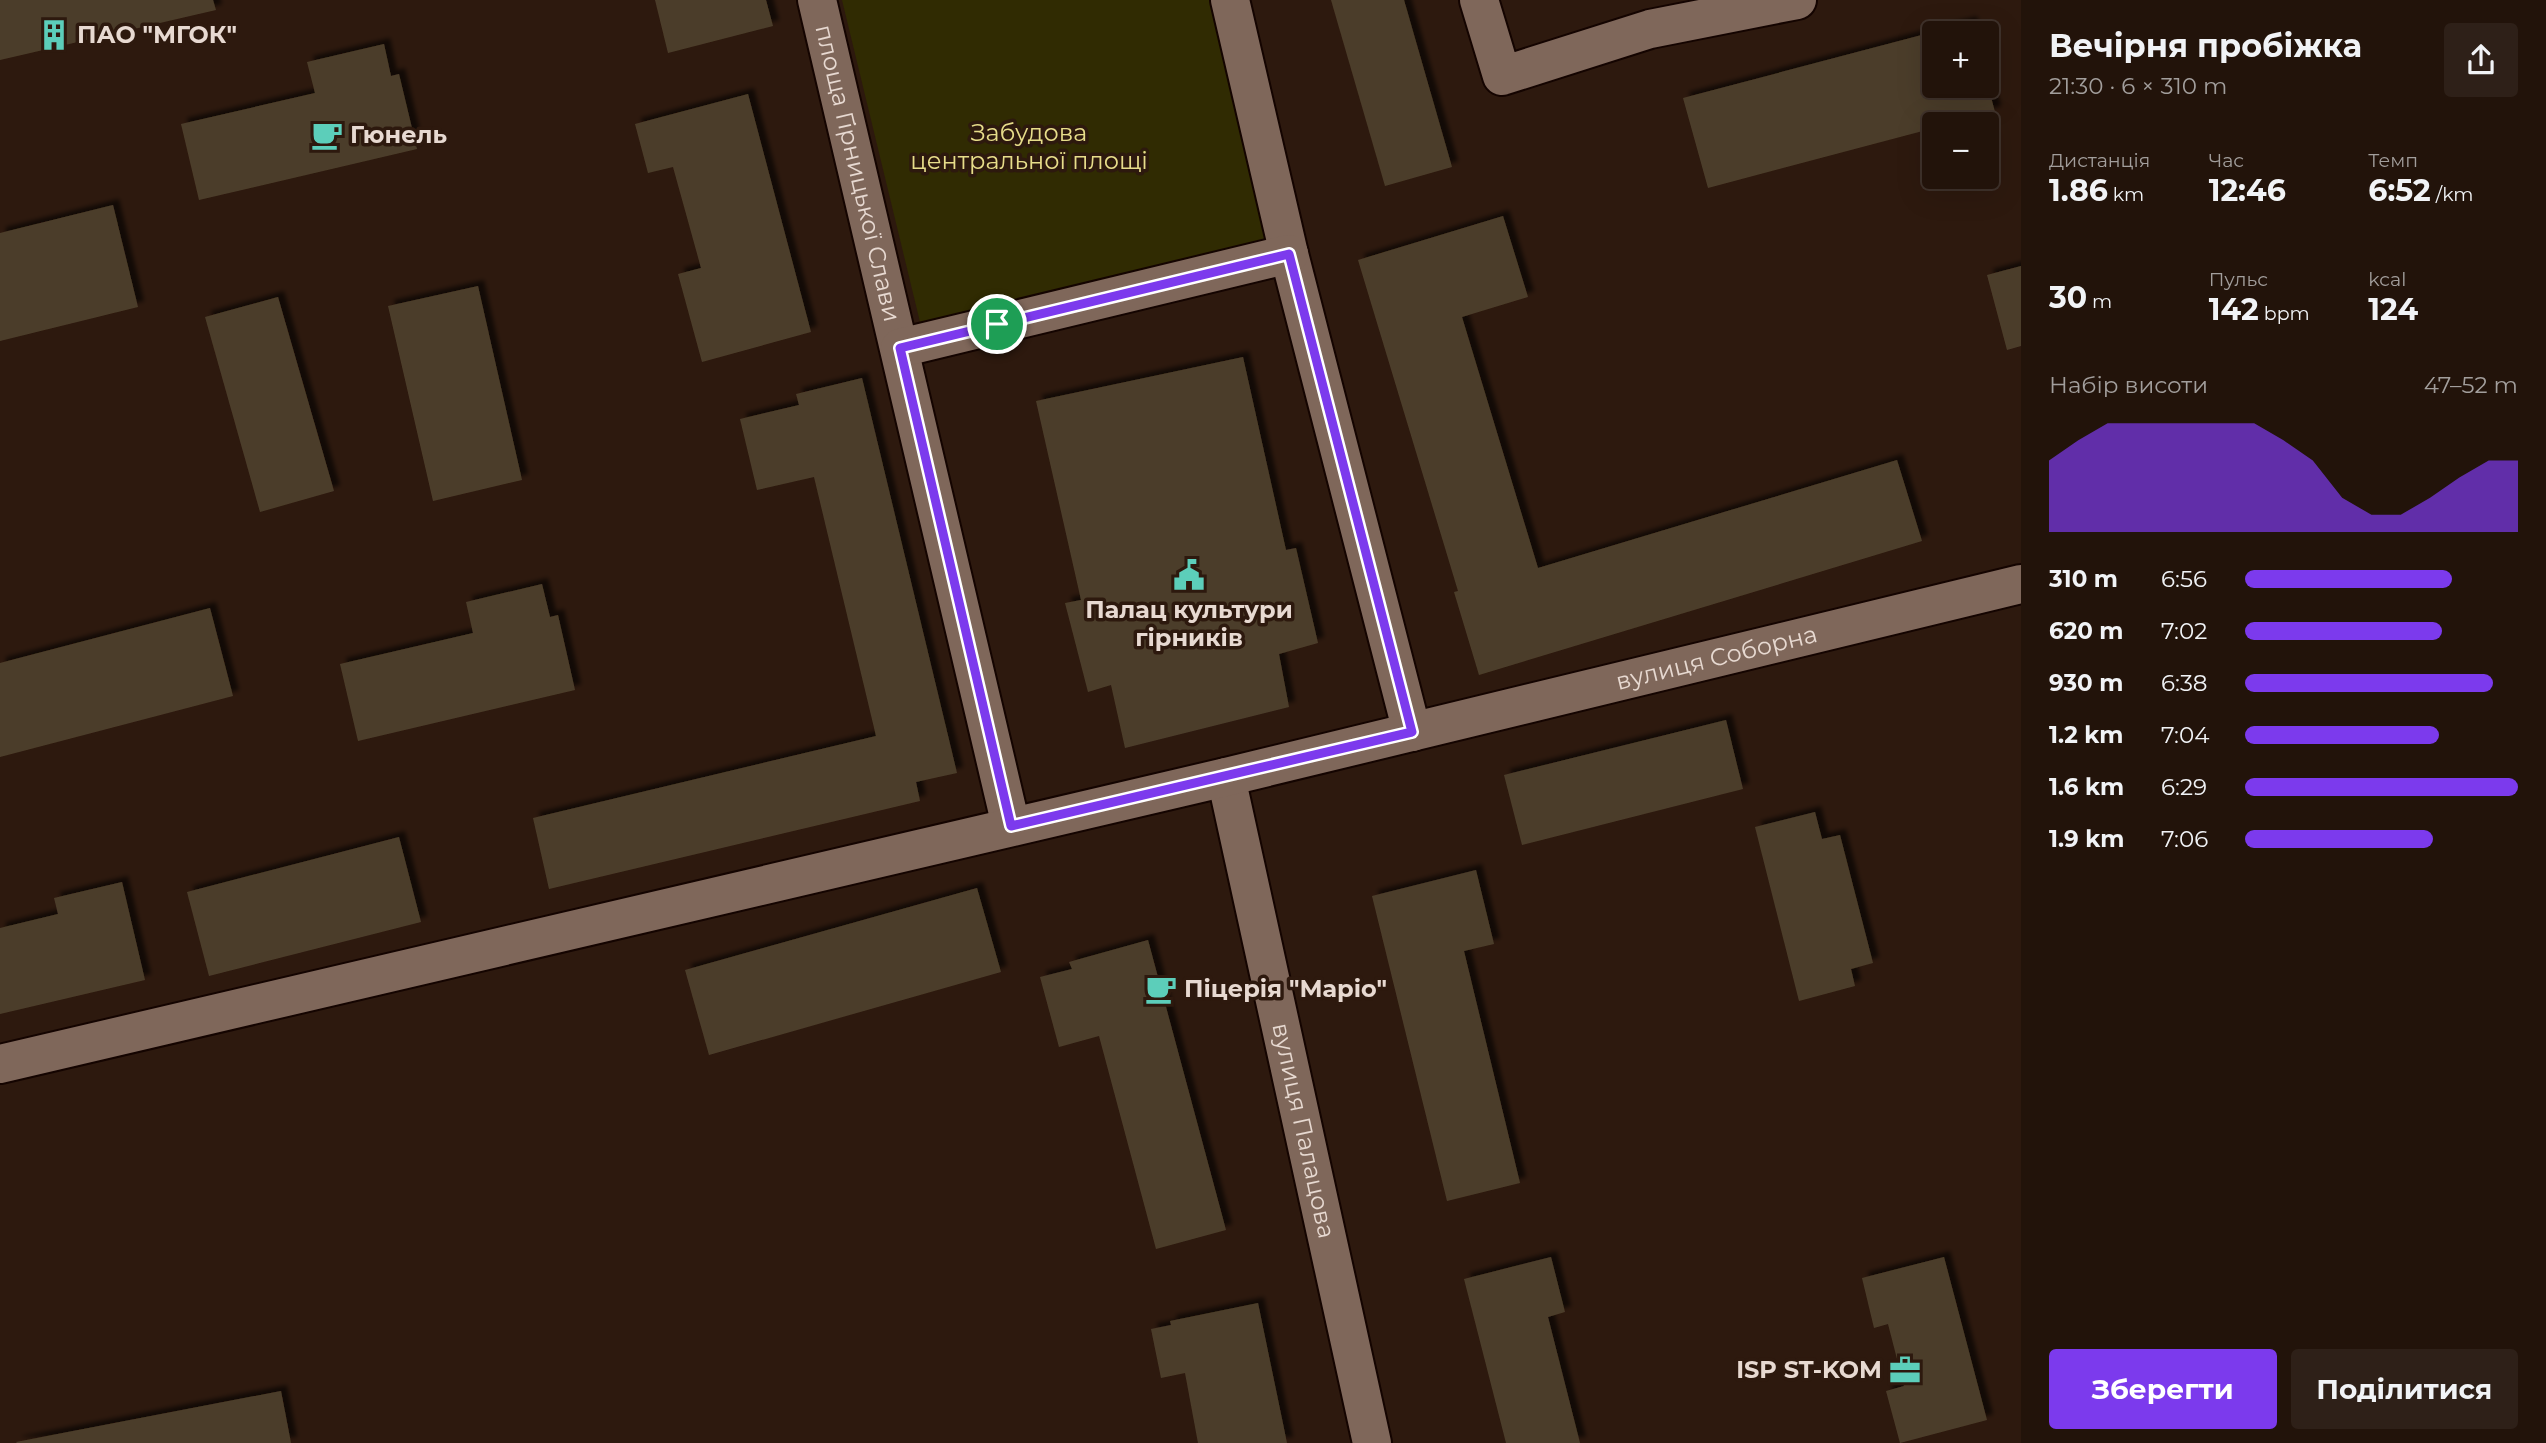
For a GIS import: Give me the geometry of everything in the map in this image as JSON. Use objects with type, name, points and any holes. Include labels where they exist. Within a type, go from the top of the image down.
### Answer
[{"type":"street","name":"площа Гірницької Слави","points":[[817,0],[1011,826]]},
{"type":"street","points":[[1230,0],[1289,254],[1412,732]]},
{"type":"street","points":[[1479,0],[1502,76],[1650,29],[1797,0]]},
{"type":"street","name":"площа Гірницької Слави","points":[[900,348],[1289,254]]},
{"type":"street","name":"вулиця Соборна","points":[[0,1064],[1226,777],[2021,584]]},
{"type":"street","name":"вулиця Палацова","points":[[1226,777],[1372,1443]]},
{"type":"green space","name":"Забудова центральної площі","points":[[842,0],[1214,0],[1271,243],[920,322]]},
{"type":"building","name":"ПАО \"МГОК\"","points":[[0,0],[213,0],[216,10],[0,60]]},
{"type":"building","points":[[655,0],[766,0],[773,26],[668,53]]},
{"type":"building","points":[[1331,0],[1404,0],[1452,167],[1385,186]]},
{"type":"building","points":[[1922,35],[1922,98],[1991,98],[1995,112],[1922,112],[1922,131],[1708,188],[1683,98]]},
{"type":"building","points":[[384,44],[391,76],[399,74],[417,149],[199,200],[181,124],[315,93],[307,62]]},
{"type":"building","points":[[748,94],[811,332],[702,362],[678,274],[701,268],[673,167],[648,173],[635,124]]},
{"type":"building","points":[[113,205],[138,307],[0,341],[0,233]]},
{"type":"building","points":[[1503,216],[1528,297],[1462,317],[1538,568],[1897,460],[1922,541],[1479,675],[1454,592],[1458,591],[1358,260]]},
{"type":"building","points":[[2021,266],[2021,346],[2007,350],[1987,275]]},
{"type":"building","points":[[478,286],[522,480],[433,501],[388,306]]},
{"type":"building","points":[[278,297],[334,491],[260,512],[205,317]]},
{"type":"building","name":"Палац культури гірників","points":[[1243,357],[1286,550],[1296,548],[1318,643],[1279,654],[1289,707],[1125,748],[1111,685],[1088,692],[1065,603],[1081,600],[1036,401]]},
{"type":"building","points":[[862,378],[957,773],[916,782],[920,801],[549,889],[533,818],[876,736],[814,477],[757,490],[740,419],[799,405],[796,394]]},
{"type":"building","points":[[542,584],[550,617],[558,615],[575,690],[358,741],[340,664],[473,633],[466,602]]},
{"type":"building","points":[[210,608],[233,696],[0,757],[0,663]]},
{"type":"building","points":[[1726,720],[1743,789],[1522,845],[1504,775]]},
{"type":"building","points":[[1815,812],[1822,839],[1840,835],[1873,963],[1851,969],[1855,986],[1799,1001],[1755,827]]},
{"type":"building","points":[[399,837],[421,922],[209,976],[187,892]]},
{"type":"building","points":[[1476,870],[1494,944],[1464,951],[1520,1183],[1447,1201],[1372,896]]},
{"type":"building","points":[[122,882],[145,980],[0,1014],[0,928],[58,914],[54,898]]},
{"type":"building","points":[[977,888],[1001,972],[709,1055],[685,970]]},
{"type":"building","points":[[1148,940],[1226,1230],[1156,1249],[1099,1036],[1059,1047],[1040,977],[1072,969],[1069,962]]},
{"type":"building","points":[[1551,1257],[1565,1312],[1548,1317],[1580,1443],[1506,1443],[1464,1279]]},
{"type":"building","points":[[1944,1257],[1987,1420],[1900,1443],[1886,1391],[1904,1386],[1888,1324],[1874,1328],[1862,1278]]},
{"type":"building","points":[[1258,1303],[1287,1443],[1198,1443],[1185,1373],[1161,1378],[1151,1329],[1171,1325],[1170,1321]]},
{"type":"building","points":[[281,1391],[291,1443],[16,1442]]},
{"type":"place","name":"ПАО \"МГОК\"","points":[[54,35]]},
{"type":"place","name":"Гюнель","points":[[327,135]]},
{"type":"place","name":"Палац культури гірників","points":[[1189,575]]},
{"type":"place","name":"Піцерія \"Маріо\"","points":[[1161,989]]},
{"type":"place","name":"ISP ST-KOM","points":[[1905,1370]]},
{"type":"route","points":[[1289,254],[1412,732],[1011,826],[900,348],[997,324],[1289,254]]}]
